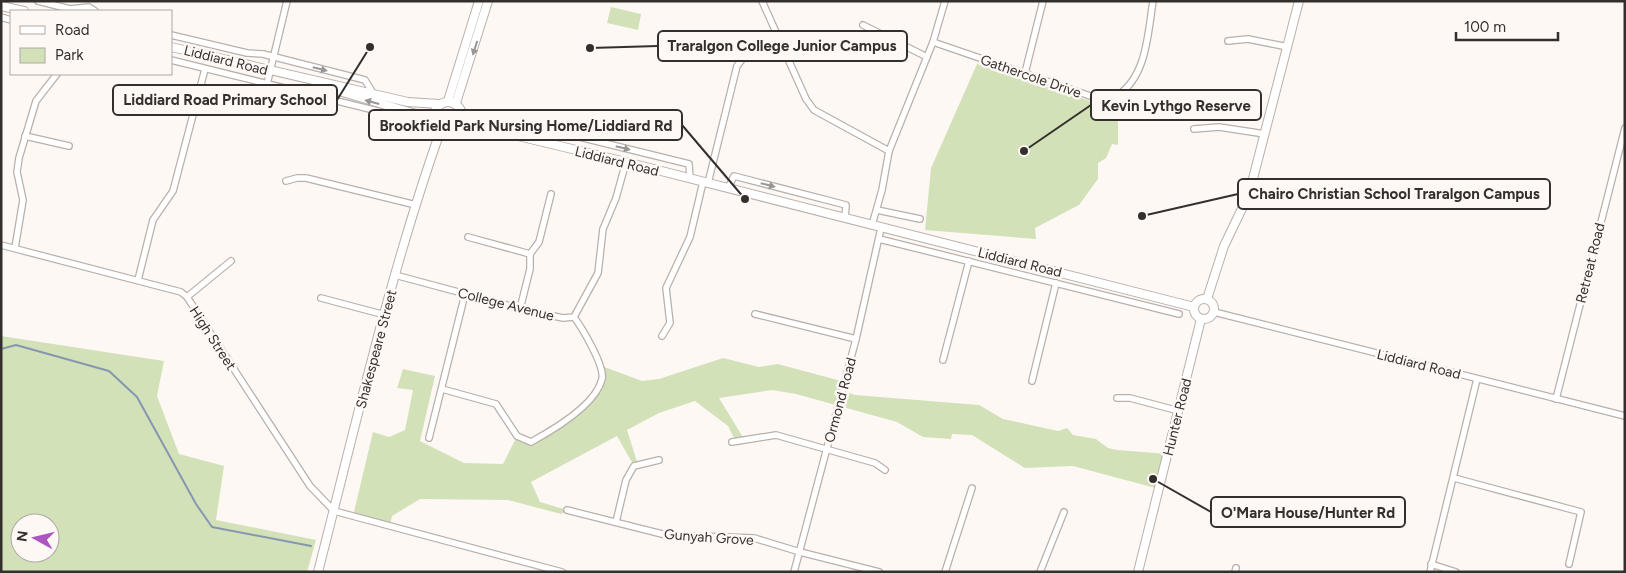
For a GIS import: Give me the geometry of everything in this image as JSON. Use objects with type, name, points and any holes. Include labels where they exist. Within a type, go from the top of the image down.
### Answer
[{"type":"street","points":[[38,1],[70,9],[89,7]]},
{"type":"street","points":[[267,84],[287,1]]},
{"type":"street","points":[[452,102],[479,1]]},
{"type":"street","points":[[452,102],[488,1]]},
{"type":"street","points":[[762,1],[806,99],[814,110],[889,151]]},
{"type":"street","points":[[872,225],[877,210],[889,151],[933,42],[945,1]]},
{"type":"street","points":[[1025,74],[1043,1]]},
{"type":"street","name":"Gathercole Drive","points":[[933,42],[1099,99],[1117,96],[1132,83],[1140,67],[1153,1]]},
{"type":"street","points":[[1207,299],[1224,246],[1250,194],[1299,1]]},
{"type":"street","points":[[1,6],[19,10]]},
{"type":"street","points":[[863,25],[927,57]]},
{"type":"street","points":[[662,336],[670,323],[666,288],[690,237],[737,66],[755,43],[777,33]]},
{"type":"street","name":"Liddiard Road","points":[[172,34],[365,80],[373,93]]},
{"type":"street","points":[[1228,41],[1248,39],[1288,48]]},
{"type":"street","name":"Liddiard Road","points":[[172,47],[408,102],[439,104]]},
{"type":"street","name":"Liddiard Road","points":[[172,60],[402,118]]},
{"type":"street","points":[[138,280],[153,220],[173,191],[205,69]]},
{"type":"street","points":[[16,248],[23,200],[17,172],[25,136],[36,101],[56,75]]},
{"type":"street","name":"Liddiard Road","points":[[311,81],[350,96],[416,114],[435,123]]},
{"type":"street","points":[[452,102],[463,113],[457,127],[448,130],[442,129],[435,123],[434,112],[439,104],[452,102]]},
{"type":"street","name":"Liddiard Road","points":[[463,113],[514,135]]},
{"type":"street","name":"Liddiard Road","points":[[514,135],[521,124],[689,164],[690,179]]},
{"type":"street","name":"Liddiard Road","points":[[457,127],[514,135],[626,162],[1194,306]]},
{"type":"street","points":[[1194,129],[1219,127],[1266,134]]},
{"type":"street","name":"Retreat Road","points":[[1556,399],[1625,128]]},
{"type":"street","name":"Shakespeare Street","points":[[318,572],[395,275],[442,129]]},
{"type":"street","points":[[25,136],[69,146]]},
{"type":"street","name":"College Avenue","points":[[395,275],[520,309],[564,318],[574,317],[598,273],[603,229],[616,198],[626,162]]},
{"type":"street","points":[[728,188],[734,176],[846,205],[846,218]]},
{"type":"street","points":[[286,181],[306,178],[416,205]]},
{"type":"street","points":[[520,309],[530,269],[530,254],[539,242],[551,194]]},
{"type":"street","points":[[877,210],[920,218]]},
{"type":"street","name":"Ormond Road","points":[[794,572],[856,339],[881,228]]},
{"type":"street","points":[[468,238],[512,247],[530,254]]},
{"type":"street","name":"Liddiard Road","points":[[880,239],[1179,314]]},
{"type":"street","name":"High Street","points":[[1,245],[181,292],[187,297],[310,486],[334,511]]},
{"type":"street","points":[[187,297],[232,261]]},
{"type":"street","points":[[943,360],[969,261]]},
{"type":"street","points":[[1032,381],[1056,283]]},
{"type":"street","points":[[429,438],[465,294]]},
{"type":"street","points":[[321,298],[385,315]]},
{"type":"street","points":[[1207,299],[1212,302],[1214,312],[1211,318],[1201,319],[1194,313],[1194,306],[1197,301],[1207,299]]},
{"type":"street","name":"Liddiard Road","points":[[1214,312],[1625,416]]},
{"type":"street","points":[[755,314],[856,339]]},
{"type":"street","points":[[442,389],[496,404],[517,436],[532,442],[579,410],[602,379],[600,368],[590,344],[574,317]]},
{"type":"street","name":"Hunter Road","points":[[1138,572],[1201,319]]},
{"type":"street","points":[[1430,572],[1477,379]]},
{"type":"street","points":[[1118,398],[1130,398],[1179,411]]},
{"type":"street","points":[[732,442],[776,436],[827,449],[875,464],[885,470]]},
{"type":"street","points":[[616,522],[626,480],[634,466],[660,460]]},
{"type":"street","points":[[1454,478],[1581,512],[1569,564]]},
{"type":"street","points":[[945,572],[972,488]]},
{"type":"street","name":"Gunyah Grove","points":[[567,510],[666,535],[754,538],[800,552],[880,572]]},
{"type":"street","points":[[334,511],[562,572]]},
{"type":"street","points":[[1040,572],[1064,512]]},
{"type":"street","points":[[1431,564],[1456,572]]},
{"type":"green space","points":[[611,7],[641,14],[638,30],[607,23]]},
{"type":"green space","points":[[977,64],[1118,110],[1118,145],[1112,144],[1106,158],[1098,163],[1098,179],[1079,205],[1035,228],[1036,239],[925,230],[931,168]]},
{"type":"green space","points":[[1,336],[164,361],[157,396],[179,454],[224,466],[216,520],[316,540],[307,572],[1,572]]},
{"type":"green space","points":[[723,358],[759,367],[778,364],[845,382],[843,391],[855,395],[979,405],[1003,419],[1058,431],[1067,428],[1073,435],[1096,439],[1108,448],[1168,454],[1159,489],[1073,466],[1025,468],[972,435],[952,434],[951,439],[923,437],[897,422],[796,394],[772,390],[719,398],[744,439],[736,442],[728,426],[695,401],[659,413],[627,430],[638,465],[634,466],[617,436],[531,482],[540,502],[567,510],[561,514],[508,500],[420,499],[392,516],[390,526],[353,516],[373,432],[389,437],[405,430],[413,390],[397,388],[403,369],[435,376],[420,441],[464,463],[503,464],[517,436],[532,440],[567,419],[587,401],[594,390],[598,378],[599,365],[642,381],[659,379]]},
{"type":"waterway","points":[[1,349],[16,345],[109,371],[137,397],[196,504],[212,527],[311,546]]},
{"type":"place","name":"Liddiard Road Primary School","points":[[370,47]]},
{"type":"place","name":"Traralgon College Junior Campus","points":[[590,48]]},
{"type":"place","name":"Kevin Lythgo Reserve","points":[[1024,151]]},
{"type":"place","name":"Brookfield Park Nursing Home/Liddiard Rd","points":[[745,199]]},
{"type":"place","name":"Chairo Christian School Traralgon Campus","points":[[1142,216]]},
{"type":"place","name":"O'Mara House/Hunter Rd","points":[[1153,479]]}]
